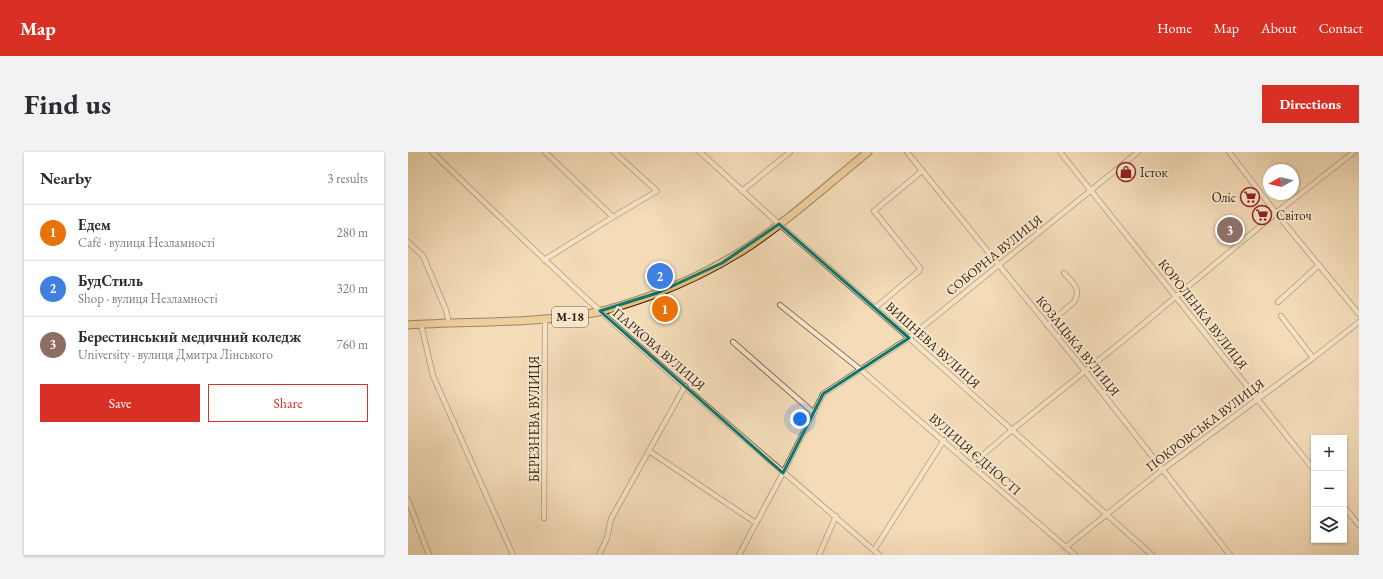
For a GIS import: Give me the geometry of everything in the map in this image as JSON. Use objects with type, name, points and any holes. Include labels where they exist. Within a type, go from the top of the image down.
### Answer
[{"type":"highway","name":"М-18","points":[[408,325],[545,320],[600,311],[657,293],[695,277],[722,263],[742,250],[778,224],[868,152]]},
{"type":"street","name":"ПАРКОВА ВУЛИЦЯ","points":[[432,152],[544,260],[600,311],[783,473],[836,516],[879,555]]},
{"type":"street","points":[[545,152],[613,216]]},
{"type":"street","points":[[544,260],[613,216],[657,191],[614,152]]},
{"type":"street","name":"ВИШНЕВА ВУЛИЦЯ","points":[[700,152],[778,224],[910,338],[1152,555]]},
{"type":"street","points":[[742,191],[790,152]]},
{"type":"street","name":"КОЗАЦЬКА ВУЛИЦЯ","points":[[907,152],[1085,371],[1230,555]]},
{"type":"street","name":"КОРОЛЕНКА ВУЛИЦЯ","points":[[1060,152],[1092,190],[1311,466]]},
{"type":"street","name":"СОБОРНА ВУЛИЦЯ","points":[[739,555],[824,394],[910,338],[1138,152]]},
{"type":"street","points":[[1229,152],[1276,213],[1359,314]]},
{"type":"street","points":[[972,465],[1012,430],[1176,297],[1276,213],[1354,152]]},
{"type":"street","points":[[875,308],[920,268],[874,211],[922,170]]},
{"type":"street","points":[[408,242],[423,256],[446,310],[449,324]]},
{"type":"street","points":[[1278,302],[1319,265]]},
{"type":"street","points":[[1047,325],[1077,298],[1078,293],[1076,287],[1064,273]]},
{"type":"street","name":"ВУЛИЦЯ ЄДНОСТІ","points":[[780,305],[944,440],[1075,555]]},
{"type":"street","points":[[1281,316],[1313,358]]},
{"type":"street","name":"БЕРЕЗНЕВА ВУЛИЦЯ","points":[[544,518],[545,320]]},
{"type":"street","name":"ПОКРОВСЬКА ВУЛИЦЯ","points":[[1066,547],[1162,470],[1359,322]]},
{"type":"street","points":[[421,324],[433,376],[513,555]]},
{"type":"street","points":[[733,342],[814,413]]},
{"type":"street","points":[[599,555],[607,538],[611,519],[685,386]]},
{"type":"street","points":[[874,550],[944,440]]},
{"type":"street","points":[[648,451],[756,523]]},
{"type":"street","points":[[408,500],[429,555]]},
{"type":"street","points":[[1347,511],[1359,525]]},
{"type":"street","points":[[819,555],[836,516]]},
{"type":"highlighted area","points":[[779,224],[909,338],[823,394],[783,473],[600,311],[657,293],[722,263]]},
{"type":"place","name":"Істок","points":[[1126,172]]},
{"type":"place","name":"Оліс","points":[[1250,197]]},
{"type":"place","name":"Світоч","points":[[1262,215]]},
{"type":"place","name":"Берестинський медичний коледж","points":[[1230,230]]},
{"type":"place","name":"БудСтиль","points":[[660,276]]},
{"type":"place","name":"Едем","points":[[665,309]]}]
